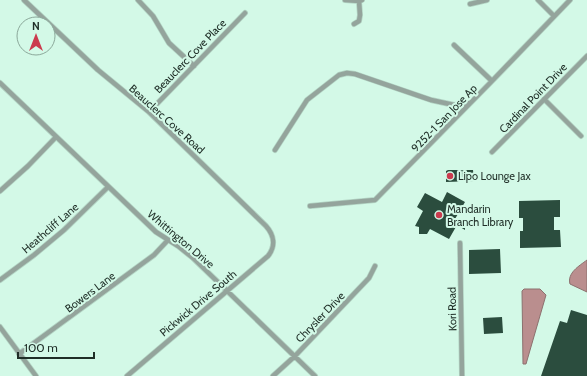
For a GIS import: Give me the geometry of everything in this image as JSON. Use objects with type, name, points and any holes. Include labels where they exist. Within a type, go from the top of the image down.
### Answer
[{"type":"street","name":"Beauclerc Cove Road","points":[[24,0],[98,70],[149,112],[266,226],[272,233],[273,239]]},
{"type":"street","points":[[138,0],[153,16],[169,43],[194,66]]},
{"type":"street","points":[[345,0],[361,1],[359,21],[354,24]]},
{"type":"street","points":[[470,4],[487,0]]},
{"type":"street","points":[[538,0],[554,16]]},
{"type":"street","name":"9252-1 San Jose Ap","points":[[310,206],[375,200],[492,82],[570,0]]},
{"type":"street","name":"Beauclerc Cove Place","points":[[149,112],[244,13]]},
{"type":"street","points":[[454,44],[492,82]]},
{"type":"street","name":"Cardinal Point Drive","points":[[492,152],[587,56]]},
{"type":"street","points":[[275,150],[307,100],[342,74],[355,74],[431,100],[454,104],[470,103]]},
{"type":"street","name":"Whittington Drive","points":[[0,83],[156,232],[193,258],[316,376]]},
{"type":"street","points":[[544,99],[581,136]]},
{"type":"street","points":[[0,191],[28,166],[56,137]]},
{"type":"street","name":"Heathcliff Lane","points":[[0,280],[34,255],[64,230],[108,187]]},
{"type":"street","name":"Pickwick Drive South","points":[[127,376],[270,253],[273,245],[273,239]]},
{"type":"street","name":"Bowers Lane","points":[[20,354],[154,255],[168,240]]},
{"type":"street","name":"Kori Road","points":[[460,243],[462,376]]},
{"type":"street","name":"Chrysler Drive","points":[[273,376],[295,356],[370,278],[375,266]]},
{"type":"street","points":[[0,327],[36,376]]},
{"type":"shaded area","points":[[587,260],[587,292],[570,284],[570,276],[574,270]]},
{"type":"shaded area","points":[[524,289],[540,289],[546,295],[526,364],[523,364],[522,291]]},
{"type":"building","points":[[473,170],[474,181],[446,182],[446,171]]},
{"type":"building","name":"Mandarin Branch Library","points":[[447,192],[465,202],[455,219],[465,224],[465,230],[457,225],[449,239],[430,229],[427,234],[419,234],[419,227],[415,226],[423,211],[417,207],[425,193],[442,202]]},
{"type":"building","points":[[560,200],[560,217],[554,217],[554,230],[560,230],[561,247],[520,248],[520,231],[523,231],[523,218],[519,218],[519,201]]},
{"type":"building","points":[[500,249],[501,273],[469,274],[469,250]]},
{"type":"building","points":[[571,310],[587,315],[587,376],[541,376],[560,321],[567,323]]},
{"type":"building","points":[[502,317],[503,333],[484,334],[483,318]]},
{"type":"place","name":"Lipo Lounge Jax","points":[[450,176]]},
{"type":"place","name":"Mandarin Branch Library","points":[[439,215]]}]
